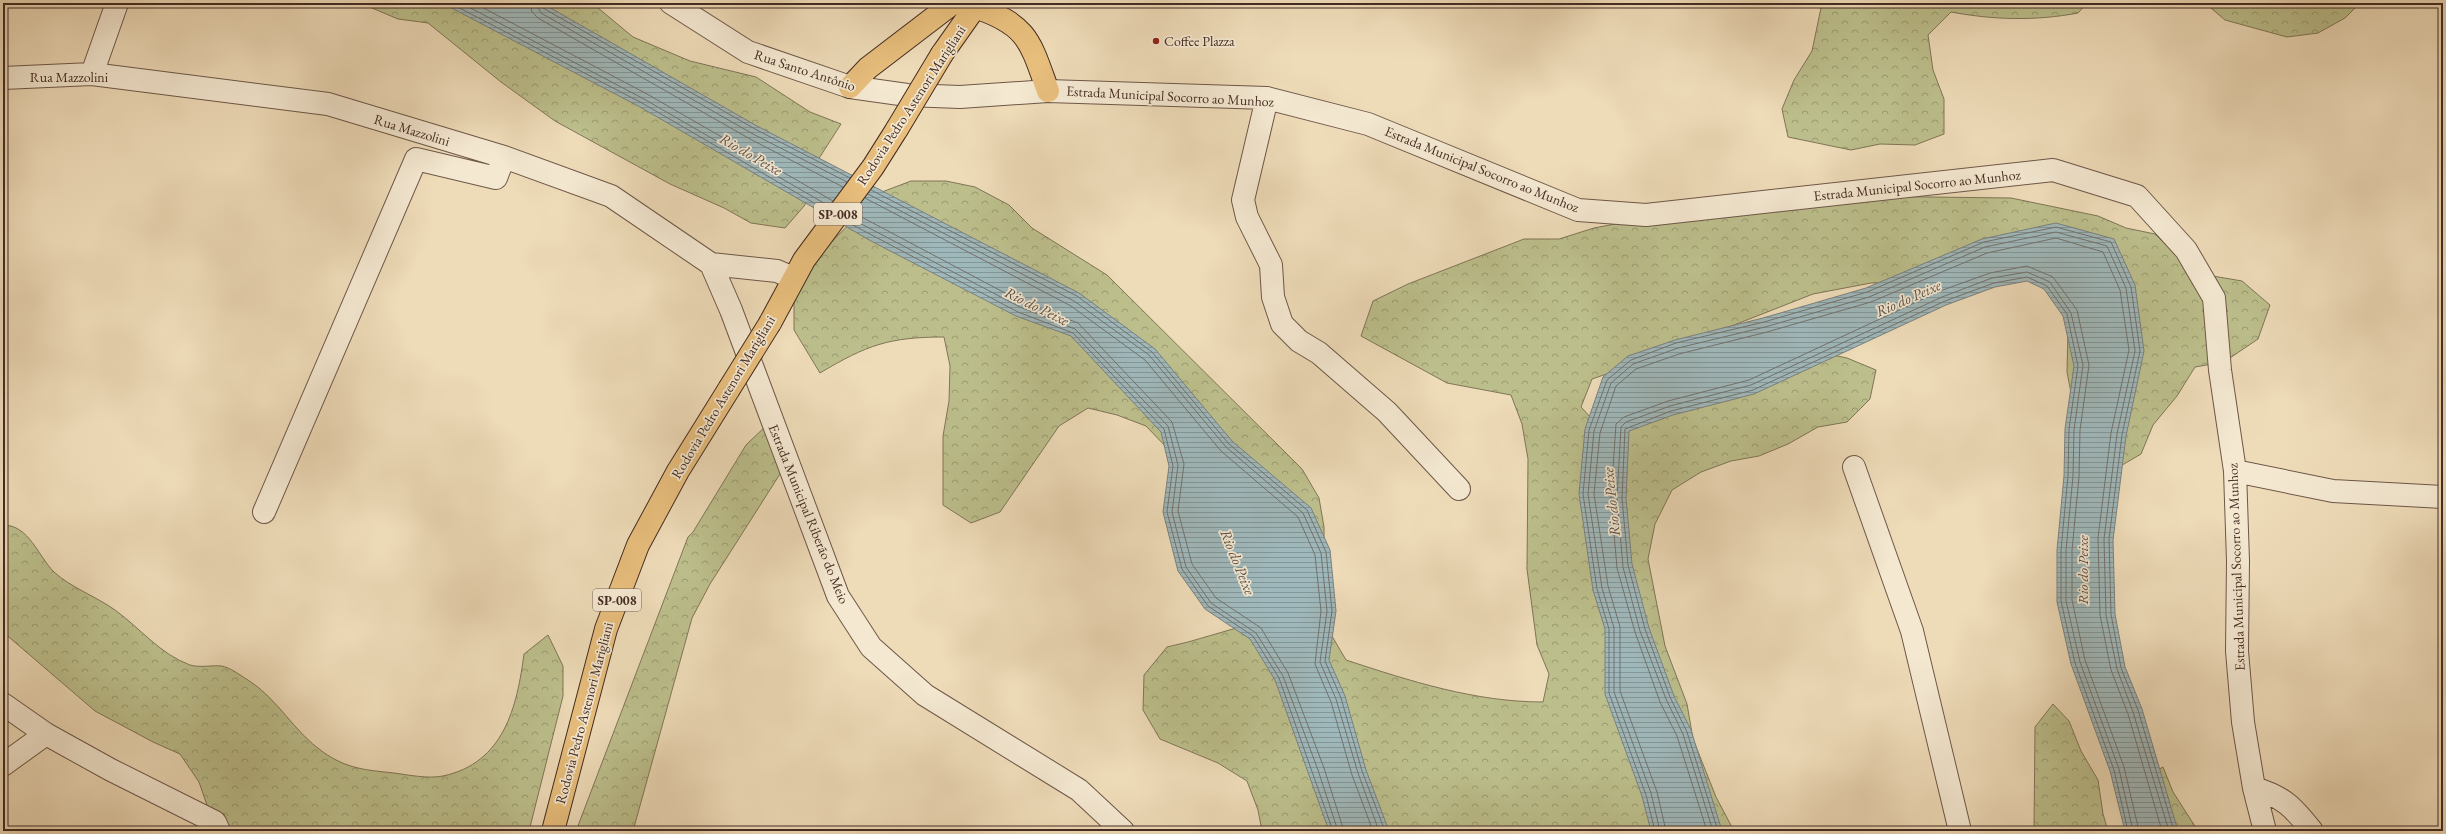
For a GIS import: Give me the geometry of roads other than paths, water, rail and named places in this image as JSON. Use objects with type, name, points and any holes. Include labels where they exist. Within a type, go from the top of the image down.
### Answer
[{"type":"main road","points":[[850,87],[868,68],[953,3]]},
{"type":"main road","points":[[1005,3],[1012,23],[1033,50],[1048,91]]},
{"type":"main road","points":[[977,5],[1012,23]]},
{"type":"main road","name":"Rodovia Pedro Astenori Marigliani","points":[[553,831],[606,629],[638,545],[678,471],[770,322],[799,269],[873,168],[942,54],[977,5]]},
{"type":"street","points":[[92,74],[118,3]]},
{"type":"street","name":"Rua Santo Antônio","points":[[671,3],[748,52],[850,87],[908,95],[960,97],[1048,91]]},
{"type":"street","name":"Rua Mazzolini","points":[[3,78],[92,74],[328,104],[504,157],[610,196],[711,264],[777,271],[799,269]]},
{"type":"street","name":"Estrada Municipal Socorro ao Munhoz","points":[[1048,91],[1267,98],[1368,124],[1578,210],[1646,215],[2053,170],[2137,196],[2186,250],[2214,298],[2220,370],[2235,471],[2238,561],[2236,651],[2243,722],[2254,788],[2265,831]]},
{"type":"street","points":[[1267,98],[1242,200],[1247,217],[1271,265],[1273,297],[1282,324],[1299,341],[1319,353],[1387,412],[1459,489]]},
{"type":"street","points":[[264,512],[416,159],[496,178],[504,157]]},
{"type":"street","name":"Estrada Municipal Riberão do Meio","points":[[711,264],[731,310],[838,596],[871,648],[926,695],[1079,790],[1123,831]]},
{"type":"street","points":[[1854,467],[1912,631],[1960,831]]},
{"type":"street","points":[[2235,471],[2333,491],[2443,498]]},
{"type":"street","points":[[3,704],[46,734],[111,770],[215,822],[219,831]]},
{"type":"street","points":[[3,765],[46,734]]},
{"type":"street","points":[[2254,788],[2274,794],[2293,806],[2312,831]]},
{"type":"water","name":"Rio do Peixe","points":[[442,3],[542,3],[757,126],[1079,293],[1155,349],[1232,441],[1311,508],[1330,550],[1336,611],[1329,660],[1345,696],[1366,770],[1389,831],[1329,831],[1275,680],[1250,639],[1205,609],[1178,571],[1163,512],[1169,466],[1161,432],[1071,336],[1016,316],[871,241],[640,107]]},
{"type":"water","name":"Rio do Peixe","points":[[2056,223],[2114,239],[2135,285],[2144,351],[2126,436],[2113,540],[2115,614],[2125,667],[2142,709],[2178,831],[2125,831],[2110,771],[2071,664],[2057,602],[2057,550],[2064,476],[2065,429],[2074,366],[2063,316],[2044,289],[2027,281],[1995,287],[1946,305],[1754,394],[1673,415],[1629,431],[1626,498],[1632,564],[1649,628],[1674,696],[1691,730],[1722,831],[1651,831],[1642,796],[1605,694],[1605,629],[1593,590],[1579,494],[1585,429],[1603,377],[1628,356],[1675,340],[1763,318],[1866,288],[1982,239]]},
{"type":"place","name":"Coffee Plazza","points":[[1156,41]]}]
